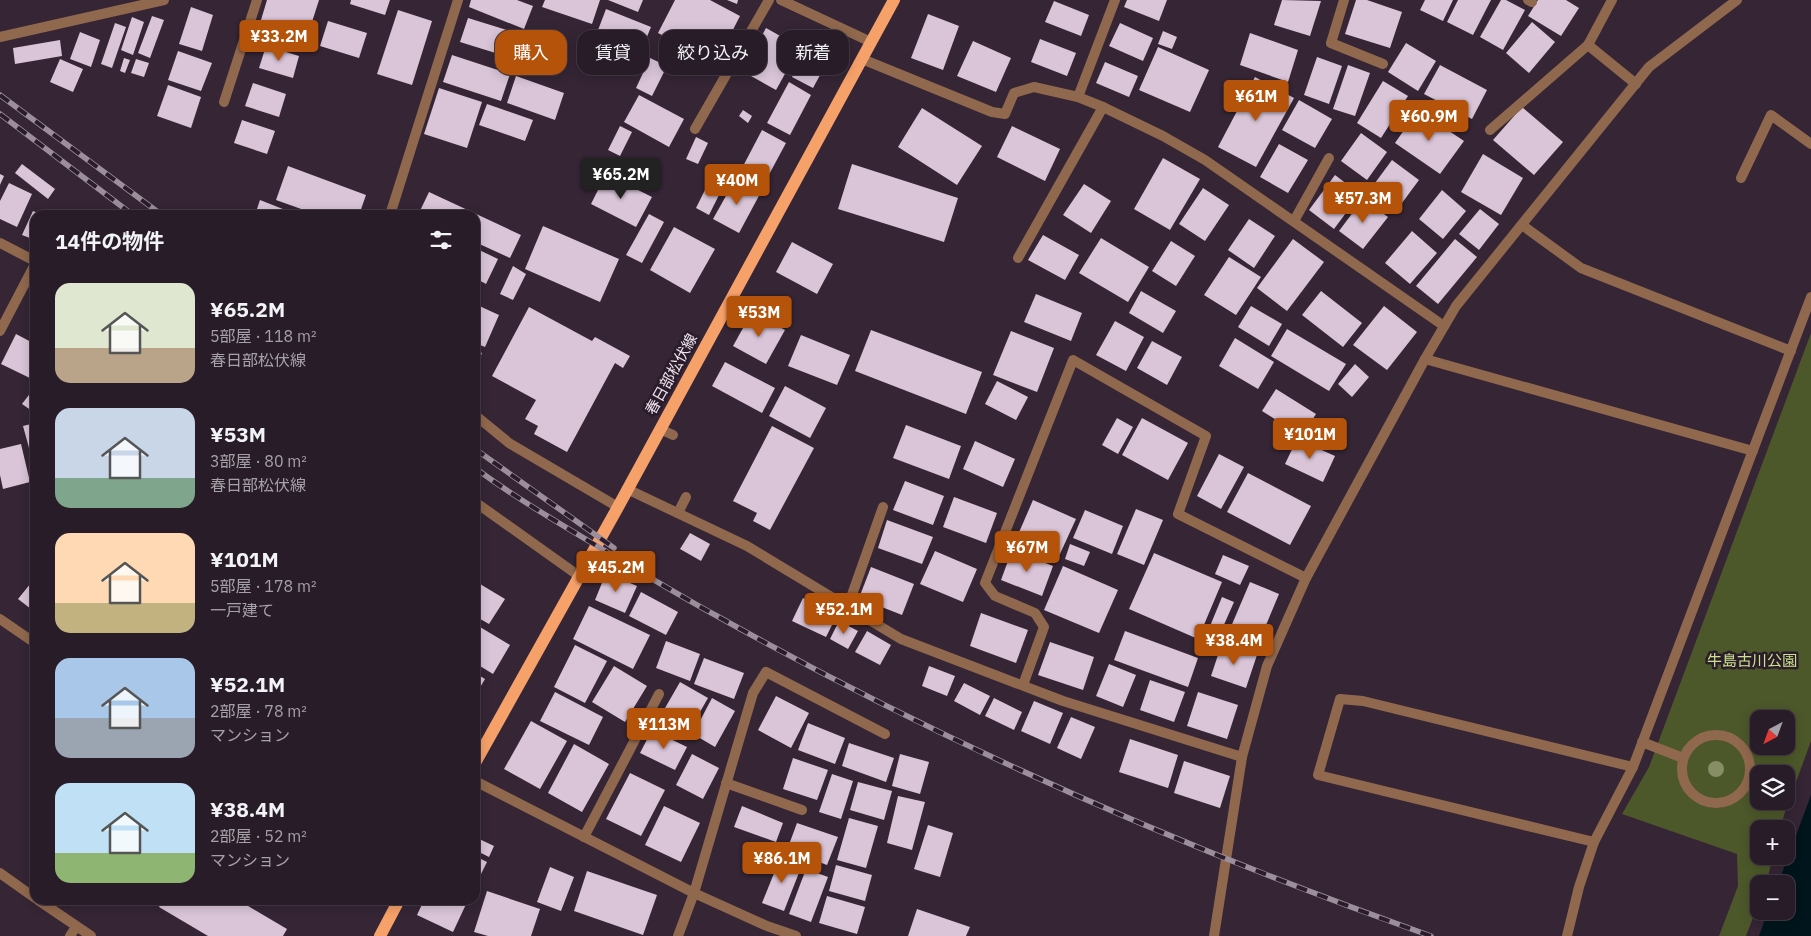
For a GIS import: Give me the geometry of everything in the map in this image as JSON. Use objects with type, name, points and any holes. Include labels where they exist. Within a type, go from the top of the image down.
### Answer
[{"type":"main road","name":"春日部松伏線","points":[[480,754],[628,489],[894,0]]},
{"type":"main road","points":[[380,936],[396,905]]},
{"type":"street","points":[[0,37],[164,0]]},
{"type":"street","points":[[224,102],[257,0]]},
{"type":"street","points":[[392,210],[458,0]]},
{"type":"street","points":[[695,129],[768,0]]},
{"type":"street","points":[[781,0],[871,42]]},
{"type":"street","points":[[1078,98],[1115,0]]},
{"type":"street","points":[[1344,0],[1331,43],[1383,64]]},
{"type":"street","points":[[1490,130],[1588,45],[1612,0]]},
{"type":"street","points":[[1214,936],[1242,758],[1267,666],[1306,578],[1425,358],[1456,306],[1649,67],[1737,0]]},
{"type":"street","points":[[1588,45],[1636,84]]},
{"type":"street","points":[[862,59],[992,112],[1005,114],[1014,93],[1034,87],[1078,98],[1104,108],[1163,136],[1205,160],[1444,326]]},
{"type":"street","points":[[1018,258],[1104,108]]},
{"type":"street","points":[[1741,178],[1771,116],[1811,144]]},
{"type":"street","points":[[1294,221],[1329,158]]},
{"type":"street","points":[[1522,225],[1582,268],[1790,351]]},
{"type":"street","points":[[0,243],[30,260]]},
{"type":"street","points":[[0,331],[30,273]]},
{"type":"street","points":[[1567,936],[1579,887],[1594,842],[1633,767],[1811,297]]},
{"type":"street","points":[[1425,358],[1753,451]]},
{"type":"street","points":[[1022,686],[1044,627],[1035,613],[995,596],[985,583],[1073,360],[1206,436],[1178,514],[1306,578]]},
{"type":"street","points":[[480,419],[509,443],[618,507]]},
{"type":"street","points":[[660,429],[672,435]]},
{"type":"street","points":[[628,489],[747,546],[902,639],[1063,701],[1242,758]]},
{"type":"street","points":[[678,513],[686,497]]},
{"type":"street","points":[[480,506],[579,576]]},
{"type":"street","points":[[848,606],[883,507]]},
{"type":"street","points":[[0,619],[30,640]]},
{"type":"street","points":[[678,936],[694,893],[753,693],[766,672],[886,734]]},
{"type":"street","points":[[584,837],[659,694]]},
{"type":"street","points":[[1594,842],[1318,775],[1340,699],[1363,701],[1633,767]]},
{"type":"street","points":[[1713,735],[1725,736],[1744,748],[1751,770],[1747,783],[1734,799],[1712,804],[1701,800],[1691,794],[1685,784],[1681,774],[1683,758],[1693,743],[1702,737],[1713,735]]},
{"type":"street","points":[[1642,742],[1683,758]]},
{"type":"street","points":[[726,782],[802,810]]},
{"type":"street","points":[[480,783],[694,893],[767,926],[796,936]]},
{"type":"street","points":[[0,873],[30,894]]},
{"type":"street","points":[[45,905],[91,936]]},
{"type":"street","points":[[70,936],[76,926]]},
{"type":"green space","name":"牛島古川公園","points":[[1811,333],[1811,741],[1795,785],[1795,765],[1750,765],[1750,810],[1786,810],[1783,820],[1750,820],[1750,865],[1771,865],[1768,875],[1750,875],[1750,920],[1752,920],[1746,936],[1719,936],[1738,886],[1737,854],[1622,814],[1649,767]]},
{"type":"water","points":[[1811,795],[1811,936],[1759,936],[1765,920],[1795,920],[1795,875],[1781,875],[1785,865],[1795,865],[1795,838]]},
{"type":"building","points":[[267,0],[319,0],[305,44],[258,30]]},
{"type":"building","points":[[351,0],[390,0],[385,15],[350,4]]},
{"type":"building","points":[[471,0],[517,0],[533,6],[524,29],[469,7]]},
{"type":"building","points":[[545,0],[600,0],[592,24],[542,7]]},
{"type":"building","points":[[608,0],[643,0],[638,12]]},
{"type":"building","points":[[675,0],[710,0],[740,16],[733,30],[660,30]]},
{"type":"building","points":[[727,0],[738,0],[737,4]]},
{"type":"building","points":[[1127,0],[1167,0],[1159,21],[1124,7]]},
{"type":"building","points":[[1282,0],[1321,1],[1310,36],[1274,25]]},
{"type":"building","points":[[1356,0],[1367,0],[1402,12],[1390,48],[1345,34]]},
{"type":"building","points":[[1425,0],[1453,0],[1443,21],[1420,10]]},
{"type":"building","points":[[1458,0],[1491,0],[1473,35],[1447,22]]},
{"type":"building","points":[[1501,0],[1506,0],[1525,10],[1503,50],[1480,37]]},
{"type":"building","points":[[1538,0],[1566,0],[1579,8],[1561,36],[1528,16]]},
{"type":"building","points":[[1054,1],[1089,15],[1081,36],[1045,22]]},
{"type":"building","points":[[191,7],[213,15],[202,51],[179,44]]},
{"type":"building","points":[[606,9],[651,27],[649,32],[649,30],[598,30]]},
{"type":"building","points":[[398,10],[432,21],[412,85],[377,74]]},
{"type":"building","points":[[928,14],[959,26],[943,70],[911,58]]},
{"type":"building","points":[[152,16],[164,20],[150,58],[138,53]]},
{"type":"building","points":[[132,17],[144,22],[133,55],[121,50]]},
{"type":"building","points":[[468,18],[507,30],[495,30],[495,53],[460,42]]},
{"type":"building","points":[[328,21],[367,33],[359,58],[320,46]]},
{"type":"building","points":[[1532,22],[1555,42],[1529,73],[1506,53]]},
{"type":"building","points":[[115,23],[126,27],[112,68],[101,64]]},
{"type":"building","points":[[1120,23],[1153,38],[1143,61],[1109,46]]},
{"type":"building","points":[[766,28],[777,34],[777,75],[784,75],[776,90],[749,75],[767,75],[767,30],[765,30]]},
{"type":"building","points":[[1163,31],[1177,37],[1172,49],[1158,44]]},
{"type":"building","points":[[80,32],[100,40],[91,67],[70,59]]},
{"type":"building","points":[[1250,33],[1298,50],[1288,82],[1240,65]]},
{"type":"building","points":[[1040,39],[1076,53],[1067,76],[1031,62]]},
{"type":"building","points":[[60,40],[62,56],[15,64],[13,48]]},
{"type":"building","points":[[973,41],[1011,58],[996,92],[957,76]]},
{"type":"building","points":[[1406,43],[1436,61],[1418,91],[1388,72]]},
{"type":"building","points":[[266,46],[299,56],[293,78],[259,68]]},
{"type":"building","points":[[1158,47],[1209,70],[1190,112],[1139,90]]},
{"type":"building","points":[[178,51],[212,63],[201,91],[168,80]]},
{"type":"building","points":[[452,55],[495,69],[495,75],[510,75],[501,101],[443,82]]},
{"type":"building","points":[[1317,57],[1342,66],[1329,104],[1304,95]]},
{"type":"building","points":[[124,58],[130,60],[125,73],[120,71]]},
{"type":"building","points":[[650,58],[659,62],[659,75],[662,75],[652,96],[636,88],[642,75],[649,75]]},
{"type":"building","points":[[60,59],[83,69],[73,92],[50,82]]},
{"type":"building","points":[[136,59],[149,63],[144,77],[131,73]]},
{"type":"building","points":[[1105,62],[1138,76],[1129,97],[1096,83]]},
{"type":"building","points":[[1348,65],[1370,73],[1355,116],[1333,109]]},
{"type":"building","points":[[1440,65],[1487,90],[1472,119],[1424,94]]},
{"type":"building","points":[[793,75],[820,75],[813,88],[792,77]]},
{"type":"building","points":[[516,76],[564,93],[555,120],[507,103]]},
{"type":"building","points":[[1255,77],[1294,98],[1256,167],[1218,147]]},
{"type":"building","points":[[1383,81],[1408,96],[1381,138],[1357,123]]},
{"type":"building","points":[[789,82],[811,95],[790,135],[767,123]]},
{"type":"building","points":[[253,83],[286,94],[279,117],[245,106]]},
{"type":"building","points":[[168,85],[201,97],[191,128],[157,116]]},
{"type":"building","points":[[439,88],[482,102],[467,148],[424,134]]},
{"type":"building","points":[[639,95],[684,119],[669,147],[624,122]]},
{"type":"building","points":[[1299,100],[1332,119],[1315,148],[1282,130]]},
{"type":"building","points":[[487,104],[533,120],[525,141],[479,125]]},
{"type":"building","points":[[1522,107],[1563,142],[1534,175],[1493,140]]},
{"type":"building","points":[[922,108],[982,146],[957,185],[898,147]]},
{"type":"building","points":[[743,110],[752,116],[748,123],[739,116]]},
{"type":"building","points":[[1418,110],[1464,141],[1440,174],[1395,143]]},
{"type":"building","points":[[242,120],[275,131],[267,154],[234,143]]},
{"type":"building","points":[[620,126],[632,132],[620,156],[608,150]]},
{"type":"building","points":[[1012,126],[1060,149],[1045,181],[997,157]]},
{"type":"building","points":[[762,130],[786,143],[765,182],[741,170]]},
{"type":"building","points":[[1361,133],[1387,152],[1367,180],[1341,161]]},
{"type":"building","points":[[696,137],[708,143],[698,164],[686,159]]},
{"type":"building","points":[[1279,144],[1308,160],[1288,193],[1260,177]]},
{"type":"building","points":[[1483,154],[1523,178],[1501,215],[1461,192]]},
{"type":"building","points":[[1163,158],[1200,179],[1170,230],[1134,209]]},
{"type":"building","points":[[1392,160],[1419,180],[1399,207],[1372,187]]},
{"type":"building","points":[[22,164],[55,189],[48,199],[15,173]]},
{"type":"building","points":[[852,164],[958,198],[944,242],[838,209]]},
{"type":"building","points":[[288,166],[366,195],[361,210],[304,210],[276,200]]},
{"type":"building","points":[[0,174],[4,176],[0,185]]},
{"type":"building","points":[[606,174],[652,197],[636,227],[591,204]]},
{"type":"building","points":[[1335,175],[1360,194],[1334,229],[1309,210]]},
{"type":"building","points":[[736,178],[761,192],[739,233],[713,219]]},
{"type":"building","points":[[709,182],[722,189],[709,215],[696,208]]},
{"type":"building","points":[[9,183],[32,194],[17,227],[0,219],[0,201]]},
{"type":"building","points":[[1084,184],[1111,201],[1091,233],[1063,215]]},
{"type":"building","points":[[1203,188],[1229,205],[1205,241],[1179,224]]},
{"type":"building","points":[[1442,190],[1466,211],[1443,239],[1419,219]]},
{"type":"building","points":[[429,192],[468,210],[420,210]]},
{"type":"building","points":[[1363,199],[1388,217],[1363,249],[1339,231]]},
{"type":"building","points":[[260,200],[285,210],[257,210]]},
{"type":"building","points":[[1480,209],[1499,224],[1479,250],[1459,234]]},
{"type":"building","points":[[649,214],[664,222],[642,263],[626,255]]},
{"type":"building","points":[[480,216],[521,235],[510,258],[480,244]]},
{"type":"building","points":[[30,218],[30,238],[22,235]]},
{"type":"building","points":[[1249,219],[1275,236],[1254,268],[1228,250]]},
{"type":"building","points":[[543,226],[619,259],[600,302],[525,269]]},
{"type":"building","points":[[674,227],[715,249],[690,293],[650,270]]},
{"type":"building","points":[[1412,231],[1437,253],[1410,284],[1385,263]]},
{"type":"building","points":[[1043,235],[1079,255],[1065,280],[1028,260]]},
{"type":"building","points":[[1101,238],[1149,267],[1128,302],[1079,273]]},
{"type":"building","points":[[1293,239],[1324,262],[1287,311],[1257,288]]},
{"type":"building","points":[[1455,239],[1477,257],[1438,304],[1416,286]]},
{"type":"building","points":[[1171,241],[1195,256],[1176,286],[1152,271]]},
{"type":"building","points":[[792,242],[833,264],[817,294],[776,272]]},
{"type":"building","points":[[480,250],[498,259],[486,284],[480,281]]},
{"type":"building","points":[[1229,257],[1261,277],[1236,315],[1204,295]]},
{"type":"building","points":[[513,266],[526,274],[513,300],[500,294]]},
{"type":"building","points":[[1141,291],[1176,311],[1163,333],[1129,313]]},
{"type":"building","points":[[1321,291],[1362,323],[1343,347],[1302,315]]},
{"type":"building","points":[[1036,294],[1082,313],[1071,341],[1024,322]]},
{"type":"building","points":[[480,306],[499,315],[485,347],[480,345]]},
{"type":"building","points":[[1251,306],[1282,324],[1269,346],[1238,327]]},
{"type":"building","points":[[1384,306],[1417,332],[1387,370],[1353,345]]},
{"type":"building","points":[[529,307],[592,341],[595,337],[630,356],[623,368],[615,363],[567,452],[534,434],[538,426],[525,419],[536,400],[492,376]]},
{"type":"building","points":[[752,312],[785,330],[766,364],[733,346]]},
{"type":"building","points":[[1115,321],[1144,337],[1126,371],[1096,355]]},
{"type":"building","points":[[1287,329],[1346,364],[1329,391],[1271,356]]},
{"type":"building","points":[[871,330],[982,372],[966,414],[855,371]]},
{"type":"building","points":[[1011,331],[1054,348],[1037,392],[993,375]]},
{"type":"building","points":[[16,334],[30,341],[30,378],[1,364]]},
{"type":"building","points":[[801,335],[850,355],[837,385],[788,366]]},
{"type":"building","points":[[1235,338],[1274,362],[1258,389],[1219,366]]},
{"type":"building","points":[[1152,341],[1182,357],[1167,385],[1137,368]]},
{"type":"building","points":[[725,362],[775,388],[762,413],[712,386]]},
{"type":"building","points":[[1355,364],[1369,377],[1352,397],[1338,384]]},
{"type":"building","points":[[997,381],[1028,397],[1016,420],[985,404]]},
{"type":"building","points":[[785,386],[826,408],[810,438],[769,416]]},
{"type":"building","points":[[1276,389],[1316,414],[1302,436],[1262,411]]},
{"type":"building","points":[[30,394],[30,410],[22,404]]},
{"type":"building","points":[[1117,418],[1133,427],[1118,454],[1102,445]]},
{"type":"building","points":[[1142,418],[1188,443],[1168,480],[1122,455]]},
{"type":"building","points":[[30,424],[30,451],[23,426]]},
{"type":"building","points":[[906,425],[961,446],[949,479],[893,458]]},
{"type":"building","points":[[772,426],[814,448],[770,530],[753,521],[757,513],[733,501]]},
{"type":"building","points":[[1297,439],[1335,456],[1323,482],[1285,464]]},
{"type":"building","points":[[975,441],[1015,459],[1003,487],[963,469]]},
{"type":"building","points":[[21,444],[30,482],[3,489],[0,475],[0,449]]},
{"type":"building","points":[[1219,454],[1244,467],[1221,509],[1197,496]]},
{"type":"building","points":[[1248,473],[1311,506],[1290,545],[1227,512]]},
{"type":"building","points":[[905,481],[944,496],[933,525],[893,510]]},
{"type":"building","points":[[954,497],[997,513],[986,543],[943,527]]},
{"type":"building","points":[[1033,500],[1076,519],[1059,556],[1017,537]]},
{"type":"building","points":[[1136,509],[1163,520],[1144,565],[1117,554]]},
{"type":"building","points":[[1085,510],[1123,526],[1112,554],[1073,538]]},
{"type":"building","points":[[887,520],[933,537],[922,564],[878,548]]},
{"type":"building","points":[[690,533],[710,544],[701,561],[680,549]]},
{"type":"building","points":[[1070,544],[1090,552],[1084,566],[1065,559]]},
{"type":"building","points":[[1012,550],[1053,566],[1042,596],[1001,580]]},
{"type":"building","points":[[935,551],[977,569],[963,602],[920,584]]},
{"type":"building","points":[[1154,553],[1222,582],[1198,639],[1129,609]]},
{"type":"building","points":[[1223,555],[1249,566],[1240,585],[1215,574]]},
{"type":"building","points":[[1063,566],[1118,590],[1099,633],[1044,610]]},
{"type":"building","points":[[871,567],[914,584],[902,615],[859,598]]},
{"type":"building","points":[[606,573],[637,586],[625,613],[595,600]]},
{"type":"building","points":[[1250,582],[1279,594],[1259,642],[1230,629]]},
{"type":"building","points":[[30,584],[30,608],[18,599]]},
{"type":"building","points":[[480,584],[505,599],[489,624],[480,619]]},
{"type":"building","points":[[641,592],[678,612],[666,635],[629,616]]},
{"type":"building","points":[[1222,597],[1234,602],[1219,636],[1208,631]]},
{"type":"building","points":[[803,598],[837,615],[826,637],[792,621]]},
{"type":"building","points":[[589,606],[650,635],[633,669],[573,639]]},
{"type":"building","points":[[981,613],[1028,630],[1016,663],[970,646]]},
{"type":"building","points":[[839,621],[858,631],[848,649],[830,639]]},
{"type":"building","points":[[480,627],[510,645],[493,674],[480,666]]},
{"type":"building","points":[[867,631],[891,645],[880,665],[855,652]]},
{"type":"building","points":[[1125,631],[1198,658],[1188,687],[1114,660]]},
{"type":"building","points":[[666,641],[700,654],[690,681],[656,668]]},
{"type":"building","points":[[1050,642],[1094,657],[1083,690],[1038,675]]},
{"type":"building","points":[[1222,643],[1257,655],[1246,688],[1211,676]]},
{"type":"building","points":[[575,645],[607,661],[585,703],[554,687]]},
{"type":"building","points":[[704,658],[744,673],[734,699],[694,684]]},
{"type":"building","points":[[1109,664],[1136,675],[1123,707],[1096,696]]},
{"type":"building","points":[[614,666],[647,686],[625,722],[592,702]]},
{"type":"building","points":[[929,666],[955,676],[947,696],[922,686]]},
{"type":"building","points":[[480,676],[485,679],[480,688]]},
{"type":"building","points":[[1150,680],[1185,692],[1174,722],[1140,710]]},
{"type":"building","points":[[680,682],[708,698],[689,731],[661,715]]},
{"type":"building","points":[[964,683],[990,696],[980,715],[954,701]]},
{"type":"building","points":[[555,692],[603,717],[589,745],[540,721]]},
{"type":"building","points":[[1198,692],[1238,705],[1227,739],[1187,726]]},
{"type":"building","points":[[776,696],[809,713],[791,748],[758,730]]},
{"type":"building","points":[[712,698],[735,711],[715,747],[693,734]]},
{"type":"building","points":[[994,698],[1022,712],[1014,730],[985,716]]},
{"type":"building","points":[[1034,701],[1063,713],[1050,744],[1021,731]]},
{"type":"building","points":[[1071,717],[1095,727],[1081,759],[1057,748]]},
{"type":"building","points":[[531,721],[567,741],[540,789],[504,769]]},
{"type":"building","points":[[808,723],[845,738],[835,764],[798,750]]},
{"type":"building","points":[[652,730],[687,747],[675,770],[640,753]]},
{"type":"building","points":[[1130,739],[1178,755],[1168,788],[1119,772]]},
{"type":"building","points":[[849,743],[894,758],[886,782],[842,766]]},
{"type":"building","points":[[574,744],[609,764],[582,812],[548,793]]},
{"type":"building","points":[[692,754],[719,768],[703,799],[676,785]]},
{"type":"building","points":[[900,754],[929,762],[920,794],[892,786]]},
{"type":"building","points":[[793,758],[828,770],[817,800],[783,789]]},
{"type":"building","points":[[1184,761],[1230,776],[1220,808],[1174,793]]},
{"type":"building","points":[[630,773],[665,790],[641,836],[606,819]]},
{"type":"building","points":[[832,774],[853,781],[841,819],[819,812]]},
{"type":"building","points":[[858,782],[892,791],[884,820],[850,810]]},
{"type":"building","points":[[898,796],[925,802],[912,850],[887,843]]},
{"type":"building","points":[[664,806],[700,823],[681,862],[645,845]]},
{"type":"building","points":[[742,806],[783,823],[776,842],[734,827]]},
{"type":"building","points":[[849,818],[878,826],[866,868],[837,860]]},
{"type":"building","points":[[797,823],[838,837],[827,865],[787,850]]},
{"type":"building","points":[[928,825],[953,833],[940,877],[914,869]]},
{"type":"building","points":[[480,839],[494,846],[489,857],[480,852]]},
{"type":"building","points":[[781,856],[802,865],[784,911],[762,903]]},
{"type":"building","points":[[480,858],[487,862],[480,876]]},
{"type":"building","points":[[836,865],[872,875],[865,901],[829,891]]},
{"type":"building","points":[[550,867],[574,877],[561,911],[537,902]]},
{"type":"building","points":[[806,869],[828,877],[811,922],[789,914]]},
{"type":"building","points":[[587,871],[657,895],[643,935],[574,911]]},
{"type":"building","points":[[487,891],[540,909],[531,936],[488,936],[474,932]]},
{"type":"building","points":[[827,896],[865,907],[857,934],[819,923]]},
{"type":"building","points":[[160,905],[246,905],[287,929],[283,936],[208,936],[159,907]]},
{"type":"building","points":[[422,905],[466,905],[453,932],[417,915]]},
{"type":"building","points":[[917,909],[970,927],[966,936],[908,936]]},
{"type":"railway","points":[[0,95],[155,210]]},
{"type":"railway","points":[[0,114],[126,210]]},
{"type":"railway","points":[[480,453],[614,548]]},
{"type":"railway","points":[[480,471],[547,516],[686,598],[803,663],[978,751],[1157,830],[1339,903],[1431,936]]}]
